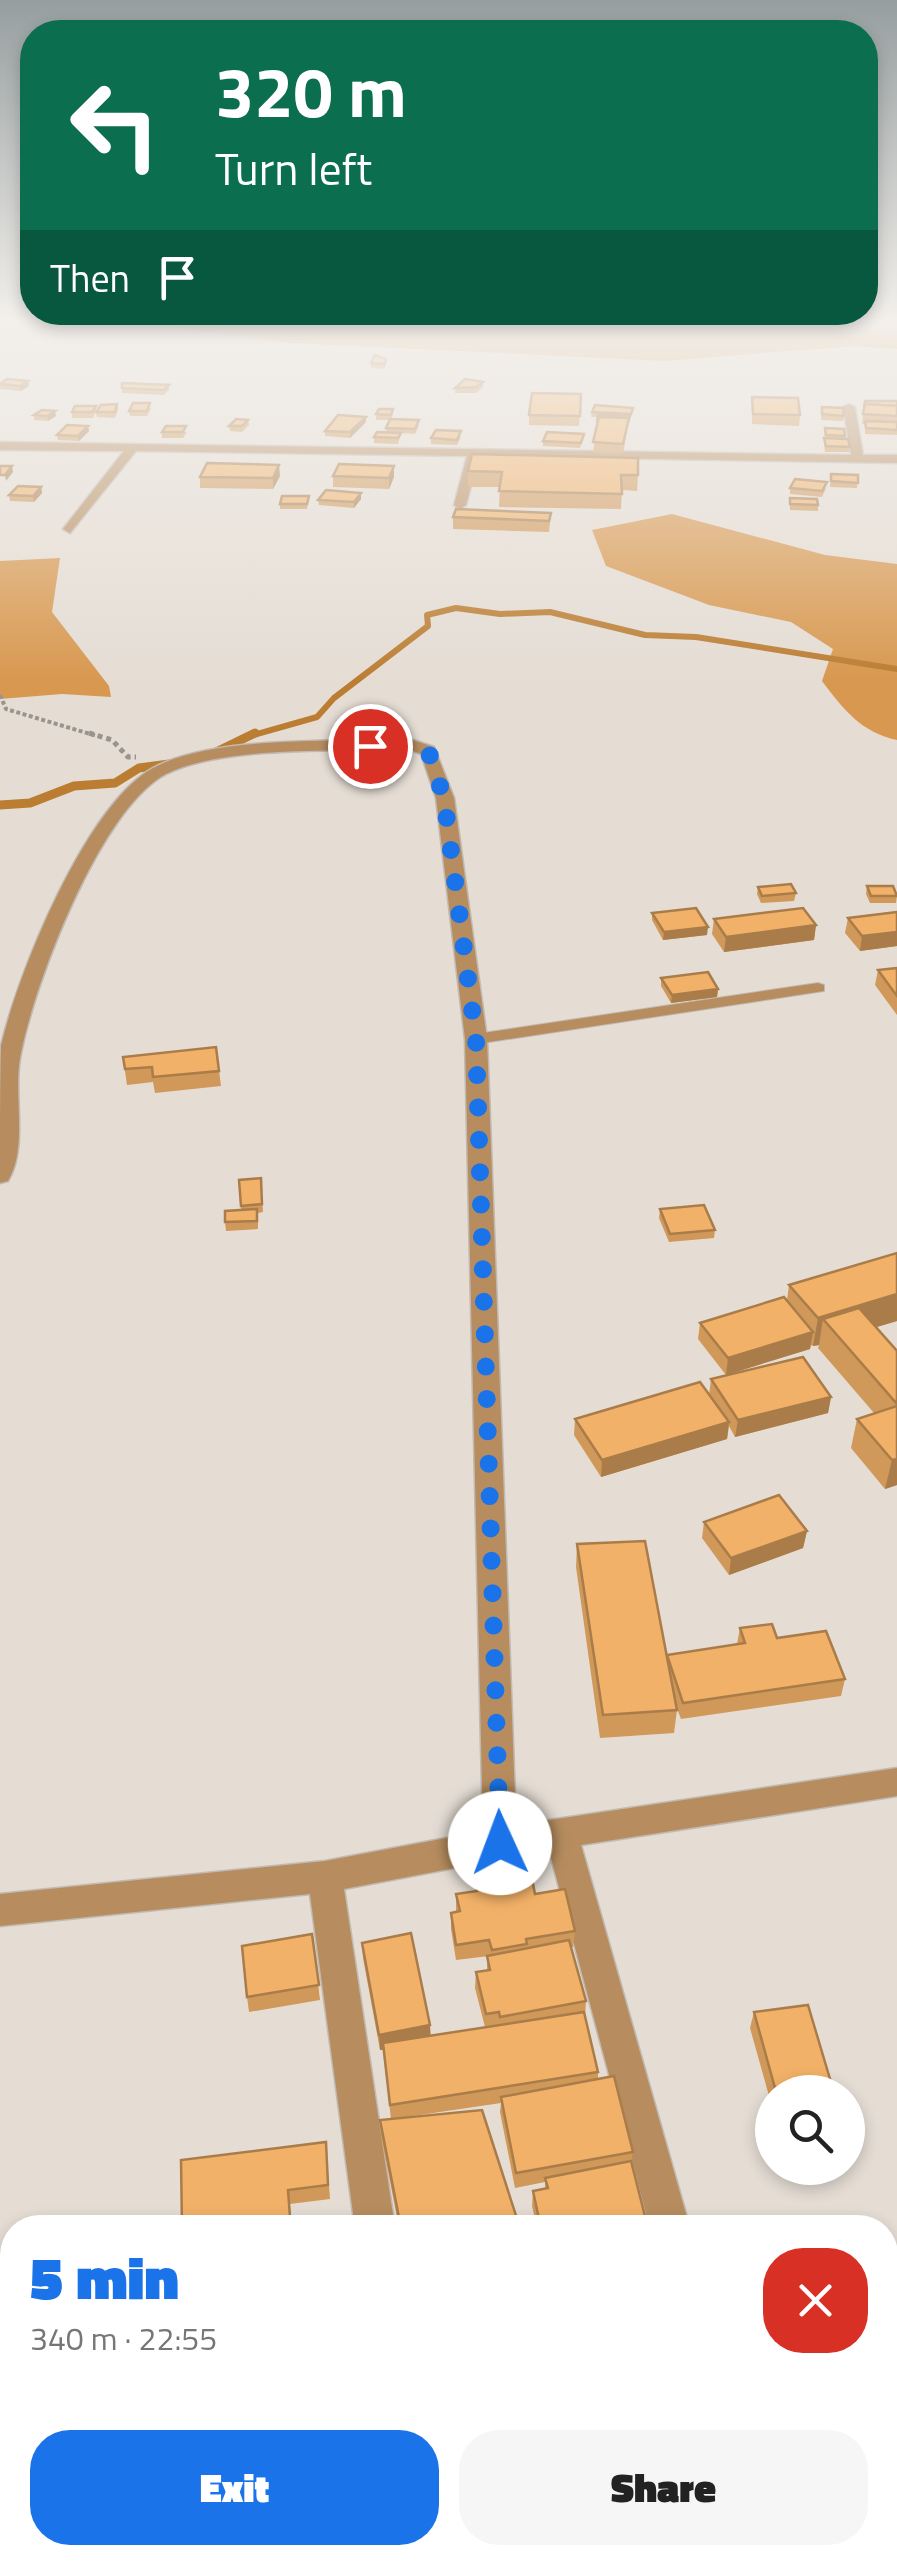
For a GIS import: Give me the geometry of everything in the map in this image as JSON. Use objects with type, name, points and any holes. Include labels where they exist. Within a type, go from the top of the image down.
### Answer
[{"type":"street","points":[[89,448],[93,443]]},
{"type":"street","points":[[855,443],[857,457]]},
{"type":"street","points":[[0,446],[897,458]]},
{"type":"street","points":[[70,529],[132,449]]},
{"type":"street","points":[[460,505],[474,454]]},
{"type":"street","points":[[0,1176],[6,1162],[10,1052],[82,865],[118,810],[144,781],[170,767],[243,755],[410,744],[428,750],[444,798],[476,1039],[500,1843]]},
{"type":"street","points":[[0,1910],[326,1877],[500,1843],[897,1782]]},
{"type":"street","points":[[561,1833],[666,2215]]},
{"type":"street","points":[[326,1877],[373,2215]]},
{"type":"lane","points":[[476,1039],[818,988]]},
{"type":"path","points":[[0,695],[6,708],[112,740],[128,757],[146,756]]},
{"type":"shaded area","points":[[672,514],[825,555],[897,564],[897,740],[873,732],[846,710],[822,681],[833,649],[791,622],[709,605],[606,566],[592,530]]},
{"type":"shaded area","points":[[60,558],[52,612],[109,686],[111,697],[62,694],[0,699],[0,561]]},
{"type":"building","points":[[825,443],[849,443],[850,447],[826,446]]},
{"type":"building","points":[[472,454],[638,458],[638,475],[621,475],[622,494],[499,491],[502,472],[468,471]]},
{"type":"building","points":[[207,463],[279,465],[273,478],[200,477]]},
{"type":"building","points":[[339,464],[394,466],[389,478],[333,476]]},
{"type":"building","points":[[0,466],[12,466],[0,475]]},
{"type":"building","points":[[831,474],[858,475],[858,483],[831,481]]},
{"type":"building","points":[[795,479],[827,482],[822,491],[790,488]]},
{"type":"building","points":[[18,486],[41,487],[33,496],[9,495]]},
{"type":"building","points":[[326,490],[361,493],[354,502],[318,500]]},
{"type":"building","points":[[282,496],[309,496],[307,504],[280,504]]},
{"type":"building","points":[[790,498],[817,499],[818,505],[790,504]]},
{"type":"building","points":[[456,509],[551,513],[549,521],[453,517]]},
{"type":"building","points":[[791,884],[796,893],[762,896],[758,887]]},
{"type":"building","points":[[867,886],[893,886],[897,896],[871,896]]},
{"type":"building","points":[[696,908],[708,927],[664,932],[652,913]]},
{"type":"building","points":[[803,908],[816,925],[726,937],[714,919]]},
{"type":"building","points":[[897,912],[897,932],[862,936],[848,918]]},
{"type":"building","points":[[897,968],[897,996],[878,970]]},
{"type":"building","points":[[708,972],[718,989],[672,995],[661,978]]},
{"type":"building","points":[[216,1047],[219,1071],[153,1077],[152,1067],[125,1069],[123,1057]]},
{"type":"building","points":[[261,1178],[262,1204],[241,1206],[239,1180]]},
{"type":"building","points":[[704,1205],[715,1230],[670,1234],[660,1209]]},
{"type":"building","points":[[257,1209],[257,1221],[225,1222],[225,1211]]},
{"type":"building","points":[[897,1253],[897,1294],[818,1318],[789,1285]]},
{"type":"building","points":[[784,1297],[813,1332],[728,1358],[700,1323]]},
{"type":"building","points":[[859,1308],[897,1351],[897,1404],[823,1319]]},
{"type":"building","points":[[803,1357],[831,1397],[738,1420],[711,1379]]},
{"type":"building","points":[[700,1382],[729,1422],[602,1460],[575,1419]]},
{"type":"building","points":[[897,1406],[897,1459],[892,1460],[857,1419]]},
{"type":"building","points":[[779,1495],[807,1531],[731,1558],[704,1522]]},
{"type":"building","points":[[645,1541],[677,1710],[603,1715],[577,1544]]},
{"type":"building","points":[[772,1624],[777,1638],[826,1631],[845,1679],[683,1703],[667,1655],[745,1643],[740,1628]]},
{"type":"building","points":[[530,1869],[535,1894],[565,1889],[575,1931],[526,1939],[527,1944],[492,1950],[489,1940],[456,1945],[451,1913],[460,1911],[456,1894],[477,1891],[476,1884],[521,1878],[519,1870]]},
{"type":"building","points":[[411,1933],[430,2025],[379,2035],[362,1943]]},
{"type":"building","points":[[312,1934],[319,1985],[247,1997],[242,1946]]},
{"type":"building","points":[[569,1940],[586,2001],[500,2017],[499,2012],[486,2014],[476,1972],[490,1970],[487,1956]]},
{"type":"building","points":[[808,2005],[829,2075],[771,2075],[754,2012]]},
{"type":"building","points":[[584,2012],[598,2072],[390,2105],[383,2043]]},
{"type":"building","points":[[614,2076],[633,2152],[516,2173],[501,2097]]},
{"type":"building","points":[[482,2110],[516,2215],[398,2215],[380,2120]]},
{"type":"building","points":[[326,2142],[328,2185],[288,2190],[290,2215],[182,2215],[181,2160]]},
{"type":"building","points":[[631,2161],[645,2215],[538,2215],[533,2191],[548,2188],[545,2178]]},
{"type":"waterway","points":[[250,736],[317,717],[334,698],[428,626],[427,615],[456,608],[500,614],[550,612],[645,635],[696,637],[897,669]]},
{"type":"waterway","points":[[214,753],[255,733]]},
{"type":"waterway","points":[[0,805],[30,803],[74,786],[115,783],[139,768],[177,763]]},
{"type":"route","points":[[370,746],[410,744],[428,750],[444,798],[476,1039],[500,1843]]}]
